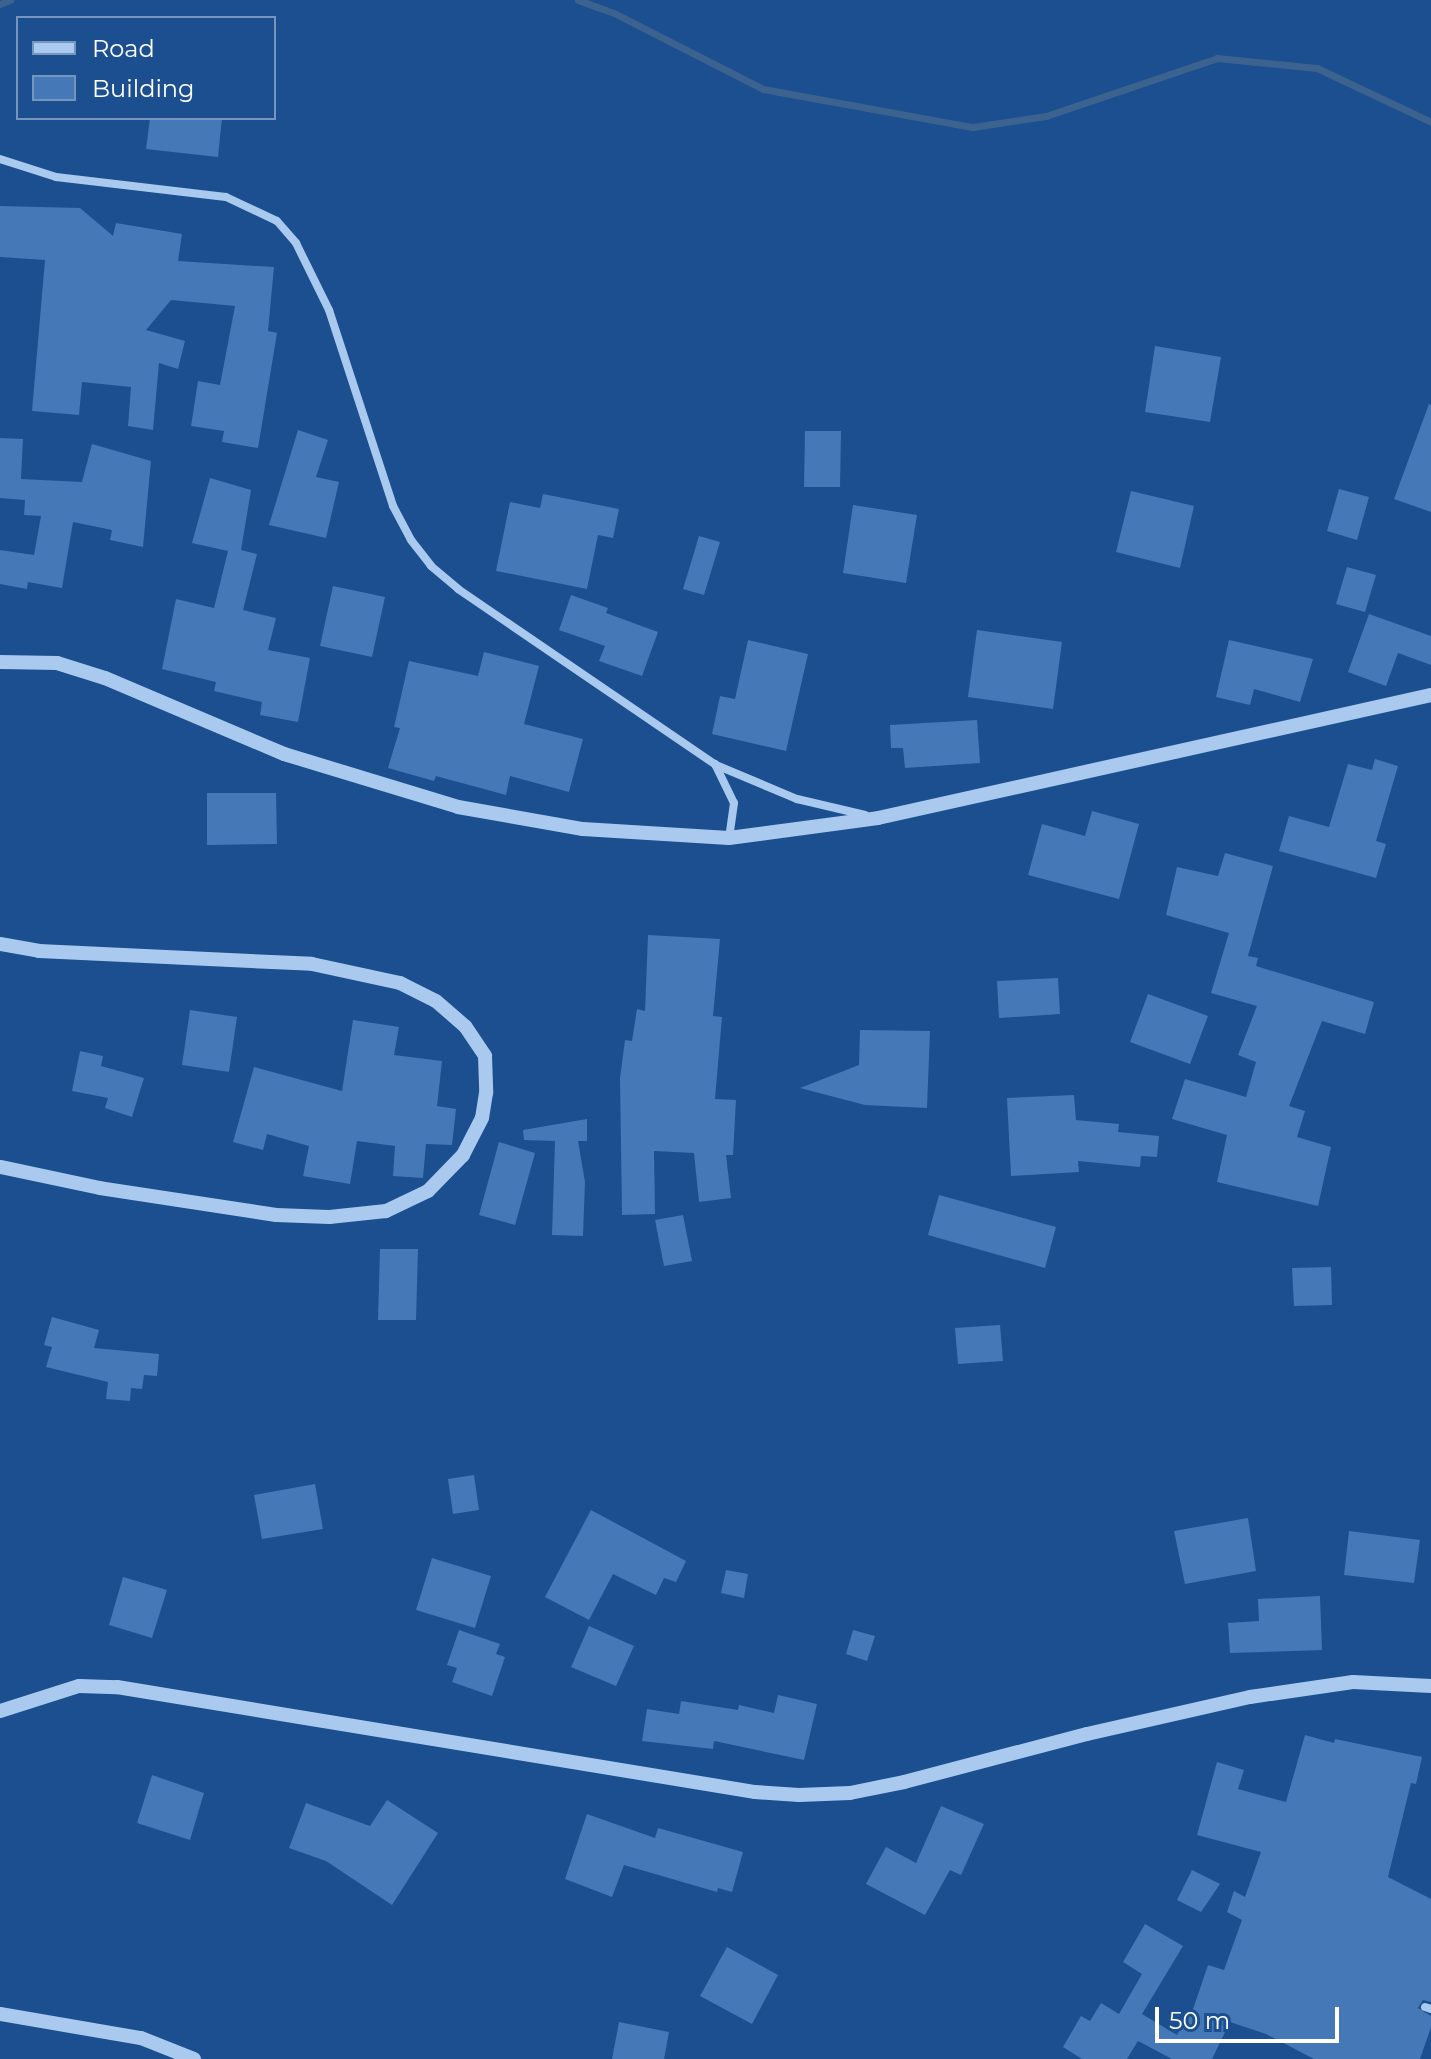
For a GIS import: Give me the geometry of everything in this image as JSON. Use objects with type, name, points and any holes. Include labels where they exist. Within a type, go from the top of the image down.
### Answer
[{"type":"street","points":[[0,159],[56,177],[226,197],[252,206],[277,221],[296,243],[329,310],[393,506],[411,540],[431,566],[715,764],[797,799],[878,818]]},
{"type":"street","points":[[0,662],[57,663],[105,678],[284,754],[458,807],[583,829],[729,838],[878,818],[1431,695]]},
{"type":"street","points":[[715,764],[734,803],[729,838]]},
{"type":"street","points":[[0,944],[39,951],[312,964],[400,983],[436,1001],[465,1026],[485,1056],[486,1093],[482,1118],[463,1155],[428,1191],[386,1211],[329,1217],[276,1215],[100,1188],[0,1167]]},
{"type":"street","points":[[0,1711],[79,1686],[117,1687],[739,1789],[799,1795],[850,1793],[904,1782],[1116,1727],[1250,1697],[1353,1682],[1431,1686]]},
{"type":"street","points":[[0,2014],[141,2038],[194,2059]]},
{"type":"building","points":[[150,120],[222,120],[218,157],[146,149]]},
{"type":"building","points":[[0,206],[80,208],[113,236],[116,223],[182,234],[178,261],[274,267],[268,331],[277,333],[258,448],[222,442],[224,431],[191,426],[198,381],[220,385],[235,306],[171,300],[146,330],[185,341],[178,369],[159,363],[153,430],[128,426],[131,387],[82,382],[79,415],[32,411],[45,260],[0,257]]},
{"type":"building","points":[[1155,346],[1221,357],[1210,422],[1145,412]]},
{"type":"building","points":[[1431,405],[1431,512],[1394,499]]},
{"type":"building","points":[[298,430],[328,440],[316,477],[339,482],[326,538],[269,525]]},
{"type":"building","points":[[805,431],[841,431],[840,487],[804,487]]},
{"type":"building","points":[[0,438],[23,439],[21,479],[82,482],[92,444],[151,461],[143,547],[110,540],[112,530],[73,522],[62,588],[28,582],[27,589],[0,584],[0,550],[34,555],[41,516],[24,515],[25,500],[0,498]]},
{"type":"building","points":[[210,478],[251,490],[241,550],[257,554],[243,610],[276,618],[268,650],[310,658],[298,722],[260,715],[262,702],[214,691],[216,682],[162,669],[176,599],[214,608],[228,551],[192,543]]},
{"type":"building","points":[[1339,489],[1369,497],[1357,540],[1327,531]]},
{"type":"building","points":[[1131,491],[1194,506],[1180,568],[1116,552]]},
{"type":"building","points":[[543,494],[619,509],[613,538],[598,535],[587,589],[496,571],[510,502],[540,508]]},
{"type":"building","points":[[853,505],[917,515],[906,583],[843,573]]},
{"type":"building","points":[[699,536],[720,542],[704,595],[683,589]]},
{"type":"building","points":[[1347,567],[1376,575],[1365,612],[1336,604]]},
{"type":"building","points":[[333,586],[385,597],[372,657],[320,646]]},
{"type":"building","points":[[571,595],[608,608],[606,613],[658,632],[642,676],[599,661],[605,646],[559,630]]},
{"type":"building","points":[[1369,614],[1431,636],[1431,665],[1398,653],[1386,686],[1348,672]]},
{"type":"building","points":[[977,630],[1062,642],[1053,709],[968,697]]},
{"type":"building","points":[[748,640],[808,654],[786,751],[712,734],[720,696],[735,699]]},
{"type":"building","points":[[1229,640],[1313,659],[1300,702],[1254,689],[1250,705],[1216,697]]},
{"type":"building","points":[[484,652],[539,666],[524,724],[583,739],[569,792],[510,776],[506,795],[436,776],[434,781],[388,768],[400,728],[394,727],[409,661],[478,676]]},
{"type":"building","points":[[977,720],[980,763],[905,768],[903,748],[891,748],[890,725]]},
{"type":"building","points":[[1375,759],[1398,766],[1376,841],[1386,844],[1376,878],[1279,851],[1289,816],[1329,827],[1348,764],[1372,770]]},
{"type":"building","points":[[207,793],[276,793],[277,844],[207,845]]},
{"type":"building","points":[[1092,811],[1139,824],[1119,899],[1028,875],[1042,824],[1085,836]]},
{"type":"building","points":[[1225,853],[1273,866],[1248,956],[1258,958],[1256,966],[1374,1002],[1365,1034],[1322,1021],[1289,1106],[1305,1111],[1297,1137],[1331,1147],[1318,1206],[1217,1182],[1227,1135],[1172,1119],[1185,1079],[1246,1097],[1256,1062],[1238,1055],[1257,1006],[1211,993],[1229,933],[1166,915],[1177,867],[1218,876]]},
{"type":"building","points":[[648,935],[720,939],[713,1016],[722,1017],[715,1099],[736,1100],[733,1155],[726,1155],[731,1198],[699,1202],[694,1153],[654,1151],[655,1214],[622,1215],[620,1078],[625,1040],[632,1041],[637,1009],[645,1011]]},
{"type":"building","points":[[1058,978],[1060,1014],[999,1018],[997,981]]},
{"type":"building","points":[[1148,994],[1208,1016],[1190,1064],[1130,1042]]},
{"type":"building","points":[[190,1010],[237,1017],[229,1072],[182,1065]]},
{"type":"building","points":[[353,1020],[399,1027],[394,1055],[442,1061],[437,1106],[456,1109],[452,1145],[426,1144],[423,1178],[393,1176],[395,1146],[357,1141],[350,1184],[303,1176],[309,1146],[267,1134],[263,1150],[233,1142],[254,1067],[342,1091]]},
{"type":"building","points":[[860,1030],[930,1031],[927,1108],[865,1105],[800,1088],[859,1065]]},
{"type":"building","points":[[80,1051],[103,1056],[101,1066],[144,1078],[132,1117],[105,1108],[108,1098],[72,1091]]},
{"type":"building","points":[[1074,1095],[1076,1120],[1119,1124],[1118,1132],[1159,1136],[1157,1157],[1141,1156],[1140,1167],[1078,1161],[1079,1172],[1011,1176],[1007,1098]]},
{"type":"building","points":[[587,1119],[587,1141],[578,1141],[585,1182],[583,1236],[552,1235],[555,1141],[524,1140],[523,1130]]},
{"type":"building","points":[[499,1142],[535,1153],[515,1225],[479,1215]]},
{"type":"building","points":[[939,1195],[1056,1227],[1045,1268],[928,1235]]},
{"type":"building","points":[[683,1215],[692,1261],[664,1266],[655,1220]]},
{"type":"building","points":[[380,1249],[418,1249],[416,1320],[378,1320]]},
{"type":"building","points":[[1331,1267],[1332,1305],[1294,1306],[1292,1268]]},
{"type":"building","points":[[52,1317],[99,1330],[94,1348],[159,1354],[157,1376],[144,1375],[142,1389],[131,1388],[130,1401],[106,1399],[108,1382],[46,1367],[52,1347],[44,1345]]},
{"type":"building","points":[[1000,1325],[1003,1361],[958,1364],[955,1328]]},
{"type":"building","points":[[474,1475],[479,1510],[453,1514],[448,1479]]},
{"type":"building","points":[[315,1484],[323,1529],[262,1539],[254,1495]]},
{"type":"building","points":[[591,1510],[686,1561],[676,1582],[664,1578],[656,1595],[613,1574],[589,1620],[545,1597]]},
{"type":"building","points":[[1248,1518],[1256,1571],[1185,1584],[1174,1531]]},
{"type":"building","points":[[1349,1531],[1420,1540],[1414,1583],[1344,1575]]},
{"type":"building","points":[[432,1558],[491,1576],[475,1628],[416,1610]]},
{"type":"building","points":[[726,1570],[748,1574],[744,1598],[721,1593]]},
{"type":"building","points":[[123,1577],[167,1590],[152,1638],[109,1625]]},
{"type":"building","points":[[1320,1596],[1322,1650],[1230,1653],[1228,1623],[1259,1621],[1258,1599]]},
{"type":"building","points":[[589,1626],[634,1646],[616,1686],[571,1667]]},
{"type":"building","points":[[459,1630],[500,1644],[496,1654],[505,1657],[492,1696],[452,1682],[457,1668],[447,1665]]},
{"type":"building","points":[[853,1630],[875,1636],[867,1661],[846,1654]]},
{"type":"building","points":[[778,1695],[817,1704],[804,1760],[714,1741],[713,1749],[642,1741],[647,1709],[679,1714],[681,1701],[738,1710],[739,1705],[774,1713]]},
{"type":"building","points":[[1305,1735],[1334,1743],[1335,1739],[1422,1757],[1416,1784],[1411,1783],[1388,1877],[1431,1899],[1431,2002],[1423,2000],[1418,2008],[1431,2016],[1431,2027],[1420,2059],[1314,2059],[1266,2034],[1230,2022],[1212,2059],[1172,2059],[1138,2041],[1127,2059],[1082,2059],[1063,2047],[1081,2016],[1090,2021],[1101,2003],[1119,2014],[1142,1974],[1123,1962],[1145,1924],[1183,1946],[1142,2014],[1177,2035],[1188,2013],[1191,2015],[1208,1965],[1224,1970],[1242,1920],[1227,1912],[1234,1891],[1245,1897],[1261,1852],[1197,1835],[1217,1762],[1244,1770],[1238,1789],[1286,1802]]},
{"type":"building","points":[[152,1775],[204,1793],[190,1840],[137,1823]]},
{"type":"building","points":[[387,1800],[438,1833],[392,1905],[326,1861],[289,1848],[306,1803],[370,1826]]},
{"type":"building","points":[[941,1806],[984,1824],[961,1875],[950,1870],[925,1915],[866,1884],[886,1847],[916,1863]]},
{"type":"building","points":[[587,1814],[655,1838],[658,1828],[743,1852],[732,1892],[718,1888],[717,1892],[624,1865],[612,1897],[565,1879]]},
{"type":"building","points":[[1192,1870],[1220,1884],[1201,1912],[1177,1900]]},
{"type":"building","points":[[727,1947],[778,1975],[752,2024],[700,1996]]},
{"type":"building","points":[[619,2022],[669,2032],[664,2059],[612,2059]]},
{"type":"waterway","points":[[0,4],[10,0]]},
{"type":"waterway","points":[[578,0],[614,13],[763,89],[973,127],[1046,116],[1217,58],[1317,68],[1431,122]]}]
